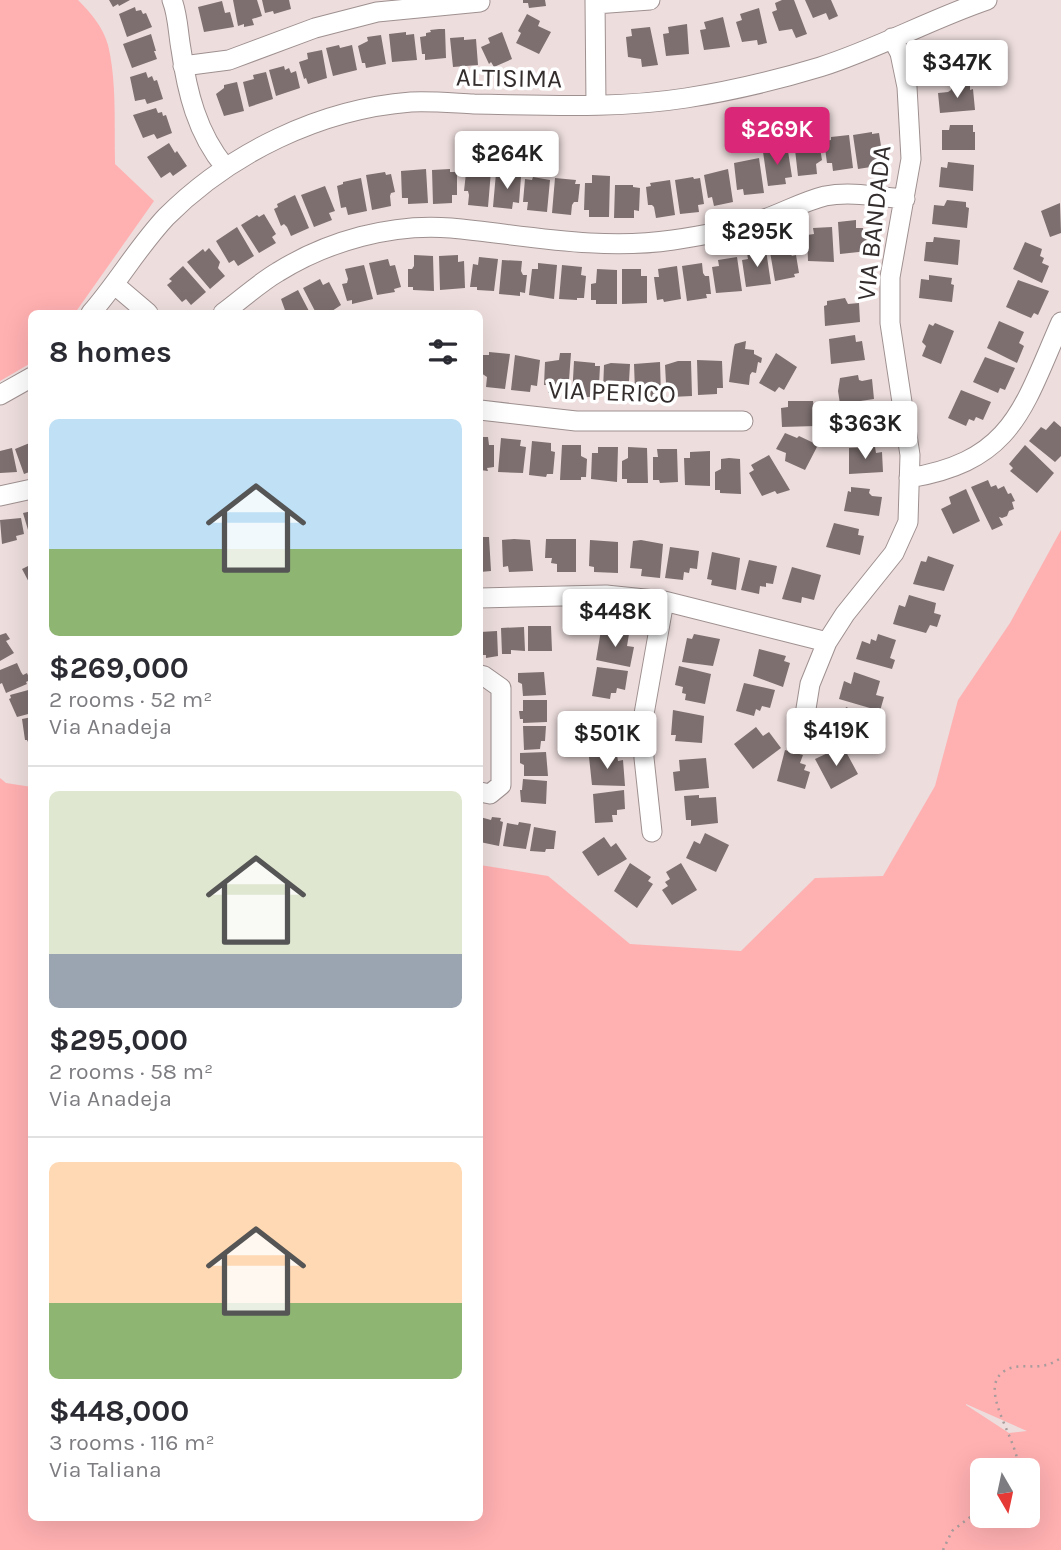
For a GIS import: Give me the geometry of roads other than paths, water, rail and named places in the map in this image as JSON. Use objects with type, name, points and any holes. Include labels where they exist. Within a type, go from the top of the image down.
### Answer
[{"type":"street","points":[[172,0],[188,94],[200,126],[225,167]]},
{"type":"street","points":[[596,105],[595,2],[650,0]]},
{"type":"street","name":"ALTISIMA","points":[[94,310],[167,217],[225,167],[288,134],[324,119],[411,102],[596,105],[685,98],[752,85],[822,66],[987,0]]},
{"type":"street","points":[[183,66],[229,60],[315,27],[377,12],[480,2]]},
{"type":"street","name":"VIA BANDADA","points":[[804,721],[810,684],[827,642],[845,614],[894,553],[908,522],[910,455],[890,323],[890,276],[911,159],[907,87],[900,53],[892,38]]},
{"type":"street","points":[[227,310],[277,272],[316,252],[354,239],[395,230],[448,228],[566,242],[616,244],[657,241],[731,229],[826,196],[855,194],[905,199]]},
{"type":"street","points":[[115,285],[144,310]]},
{"type":"street","points":[[909,478],[937,473],[966,463],[987,450],[1006,431],[1022,409],[1061,322]]},
{"type":"street","points":[[0,395],[28,379]]},
{"type":"street","name":"VIA PERICO","points":[[483,410],[576,421],[743,421]]},
{"type":"street","points":[[0,496],[28,490]]},
{"type":"street","points":[[483,598],[606,595],[664,601],[827,642]]},
{"type":"street","points":[[652,832],[644,758],[644,714],[664,601]]},
{"type":"street","points":[[483,676],[500,688],[501,785],[485,793]]}]
